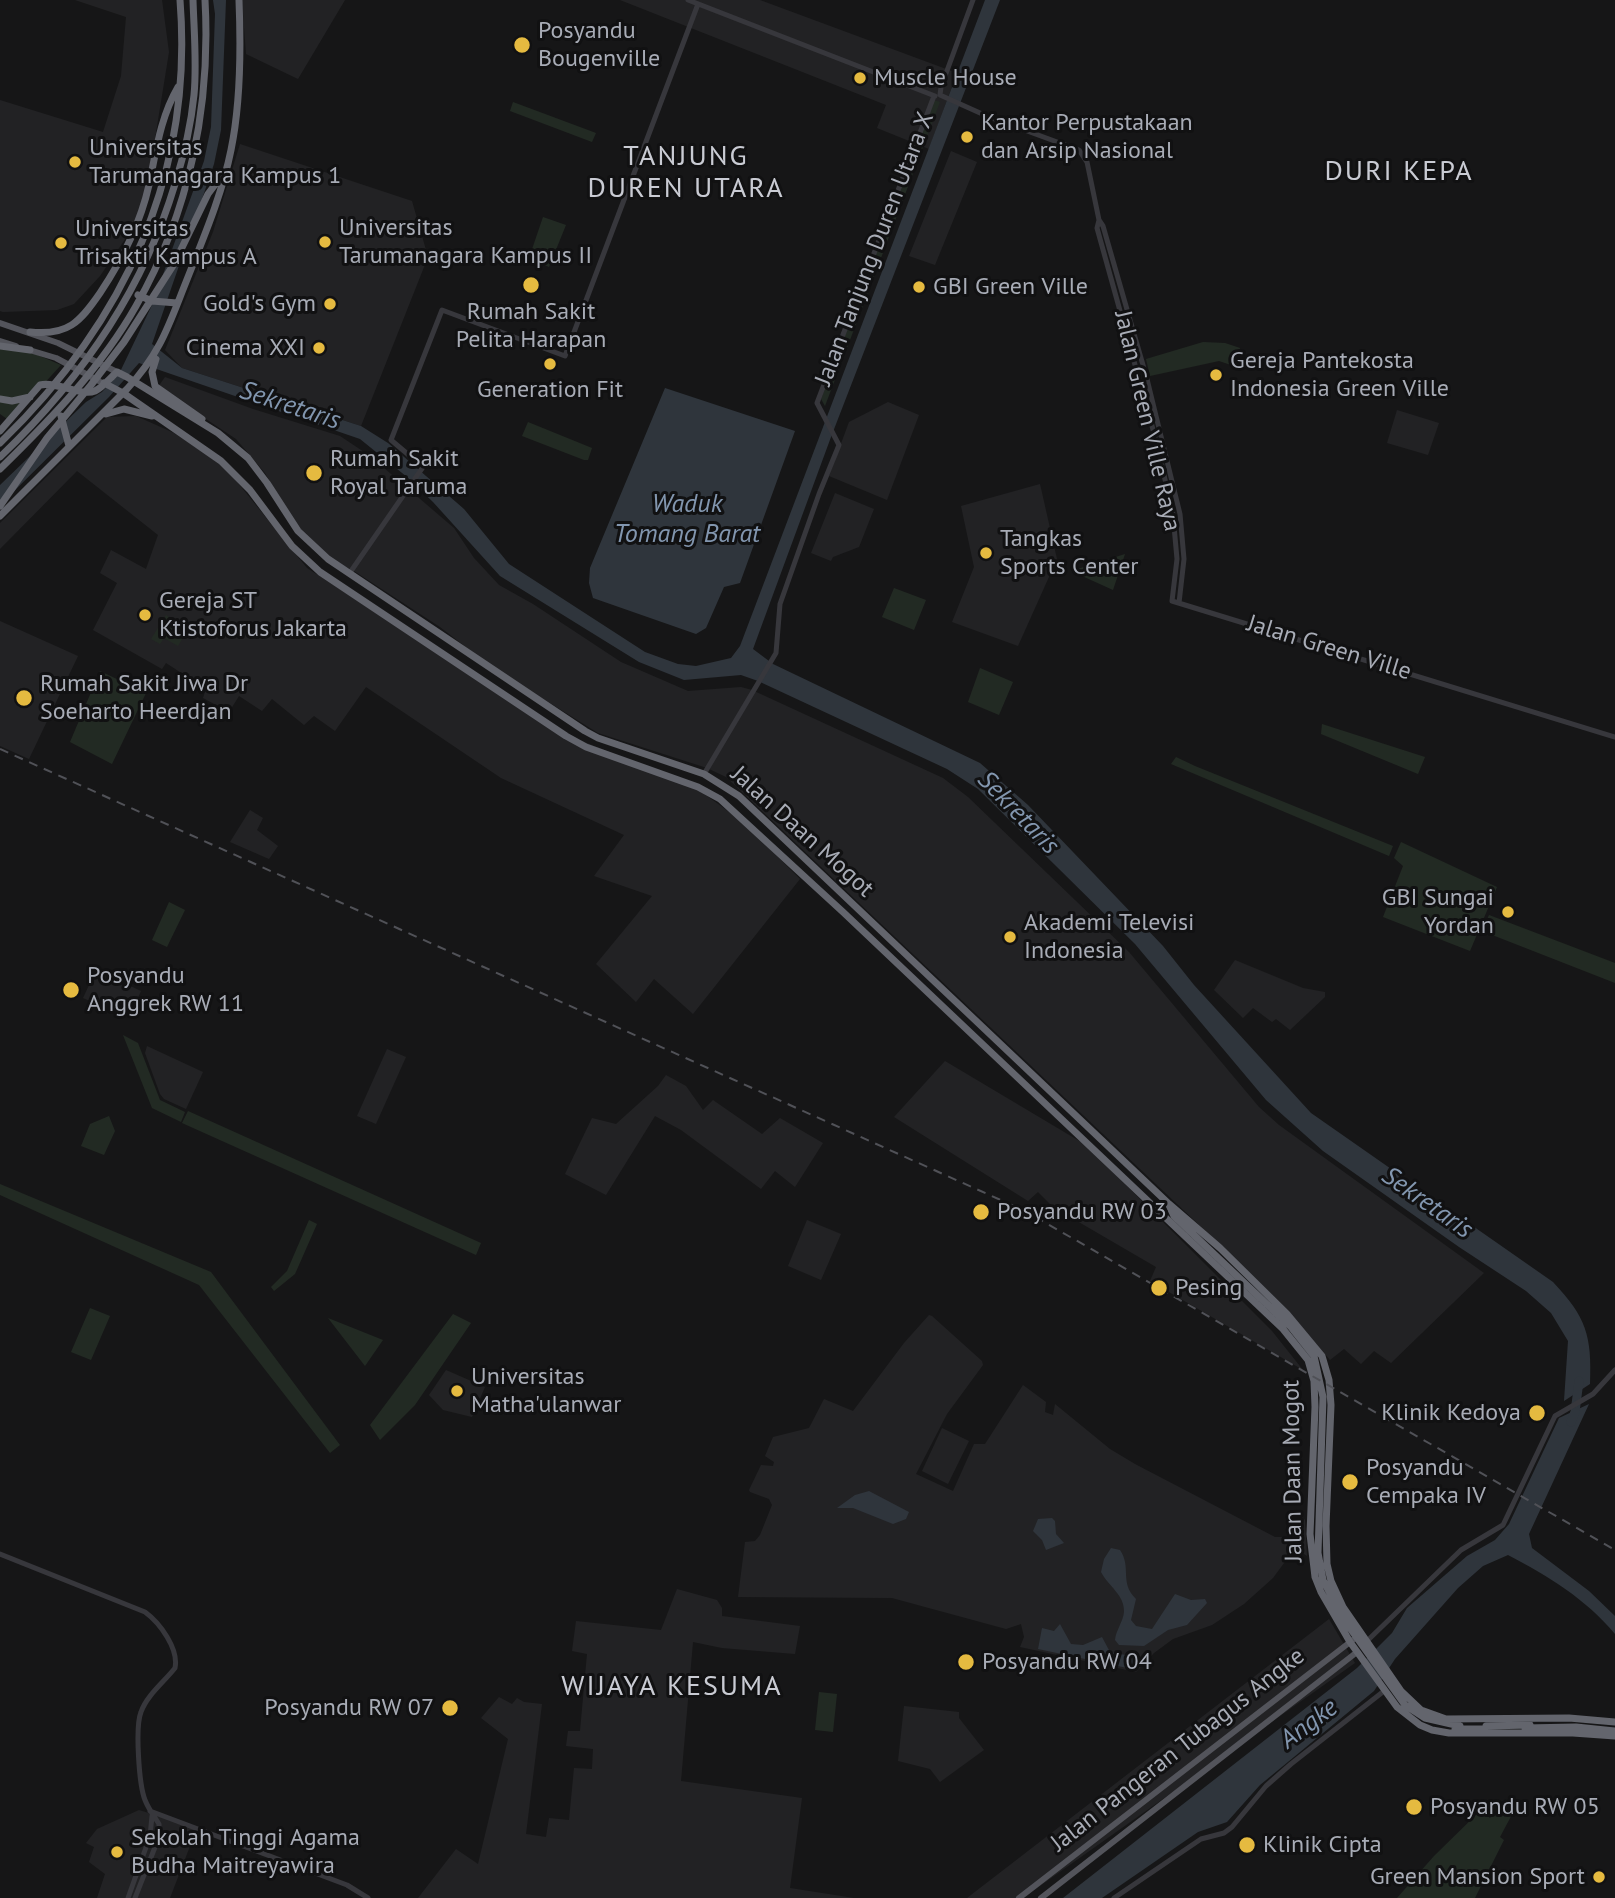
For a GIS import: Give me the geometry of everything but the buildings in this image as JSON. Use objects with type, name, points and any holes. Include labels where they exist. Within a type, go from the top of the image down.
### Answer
[{"type":"highway","points":[[0,443],[70,364],[101,321],[140,250],[159,201],[178,111],[180,0]]},
{"type":"highway","points":[[0,457],[61,394],[94,351],[118,317],[156,240],[190,127],[194,92],[193,0]]},
{"type":"highway","points":[[0,469],[68,400],[124,324],[170,235],[196,147],[204,95],[205,0]]},
{"type":"highway","points":[[218,433],[156,387],[149,368],[201,245],[226,171],[233,136],[239,75],[239,0]]},
{"type":"highway","points":[[30,332],[55,332],[77,323],[87,313],[116,270],[141,217],[165,113],[180,83]]},
{"type":"highway","points":[[0,506],[47,438],[124,342],[174,264],[205,200],[226,171]]},
{"type":"highway","points":[[116,270],[135,294],[152,301],[177,303]]},
{"type":"highway","points":[[0,343],[30,350]]},
{"type":"highway","points":[[0,399],[23,400],[70,364]]},
{"type":"highway","points":[[0,432],[40,385],[47,383],[86,392],[94,391],[124,376],[149,368]]},
{"type":"highway","points":[[0,516],[68,443],[97,418],[120,391],[124,376]]},
{"type":"highway","name":"Jalan Daan Mogot","points":[[124,376],[218,433],[248,458],[298,531],[316,550],[349,573],[585,731],[704,774],[739,796],[1287,1314],[1322,1356],[1329,1380],[1331,1424],[1326,1536],[1331,1581],[1343,1607],[1361,1634],[1394,1681],[1421,1710],[1446,1719],[1569,1718],[1615,1722]]},
{"type":"highway","name":"Jalan Daan Mogot","points":[[105,384],[120,391],[202,447],[235,474],[292,546],[315,569],[566,736],[586,747],[713,793],[843,912],[1287,1334],[1308,1360],[1314,1381],[1310,1534],[1315,1577],[1326,1604],[1350,1642],[1383,1690],[1405,1715],[1420,1725],[1440,1732],[1464,1735],[1615,1732]]},
{"type":"highway","points":[[24,404],[37,398],[47,400],[60,412],[68,443]]},
{"type":"highway","points":[[97,418],[111,411],[124,409],[159,418]]},
{"type":"highway","points":[[436,649],[444,637]]},
{"type":"highway","points":[[453,660],[461,648]]},
{"type":"highway","points":[[843,912],[853,903]]},
{"type":"highway","points":[[851,920],[861,910]]},
{"type":"highway","name":"Jalan Daan Mogot","points":[[1169,1204],[1174,1216],[1188,1232]]},
{"type":"highway","name":"Jalan Daan Mogot","points":[[1161,1213],[1188,1232],[1291,1327],[1314,1356],[1323,1397],[1318,1553],[1324,1580],[1342,1617],[1405,1705],[1425,1718],[1453,1725],[1575,1724],[1615,1732]]},
{"type":"highway","points":[[1276,1323],[1285,1322],[1287,1314]]},
{"type":"highway","points":[[1287,1334],[1292,1327],[1299,1327]]},
{"type":"highway","points":[[1313,1481],[1328,1482]]},
{"type":"main road","points":[[0,323],[64,345],[124,376]]},
{"type":"main road","points":[[30,350],[55,358],[105,384]]},
{"type":"main road","name":"Jalan Pangeran Tubagus Angke","points":[[1019,1898],[1361,1634]]},
{"type":"main road","name":"Jalan Pangeran Tubagus Angke","points":[[1041,1898],[1359,1655]]},
{"type":"main road","points":[[1255,1715],[1261,1719],[1263,1726]]},
{"type":"main road","points":[[1028,1889],[1031,1898]]},
{"type":"street","points":[[688,0],[942,98],[941,87],[973,0]]},
{"type":"street","points":[[349,573],[424,467],[391,440],[442,310],[565,356],[698,4]]},
{"type":"street","points":[[932,95],[941,87]]},
{"type":"street","name":"Jalan Tanjung Duren Utara X","points":[[704,774],[755,684],[775,655],[780,604],[818,494],[839,445],[818,403],[932,95]]},
{"type":"street","name":"Jalan Green Ville Raya","points":[[942,98],[1079,150],[1088,165],[1099,220],[1117,271],[1147,379],[1180,514],[1184,559],[1179,603],[1172,601],[1177,559],[1173,515],[1157,444],[1097,228],[1099,220]]},
{"type":"street","points":[[0,417],[7,425]]},
{"type":"street","name":"Jalan Green Ville","points":[[1179,603],[1615,737]]},
{"type":"street","points":[[1368,1644],[1464,1547],[1503,1525],[1555,1416],[1587,1398],[1615,1370]]},
{"type":"street","points":[[0,1554],[145,1612],[157,1623],[174,1653],[176,1665],[142,1709],[138,1724],[144,1797],[151,1814],[159,1824],[159,1838],[135,1898]]},
{"type":"street","points":[[1114,1898],[1201,1839],[1224,1833],[1233,1827],[1266,1786],[1383,1690]]},
{"type":"street","points":[[151,1814],[346,1885],[368,1898]]},
{"type":"street","points":[[128,1898],[150,1836],[151,1814]]},
{"type":"shaded area","points":[[75,0],[162,0],[169,52],[148,182],[134,226],[100,276],[74,304],[57,310],[3,312],[0,311],[0,100],[103,132],[121,76],[126,17]]},
{"type":"shaded area","points":[[242,0],[345,0],[298,79],[246,54]]},
{"type":"shaded area","points":[[620,0],[760,0],[957,73],[929,149],[877,128],[886,105]]},
{"type":"shaded area","points":[[934,100],[940,102],[825,406],[821,399]]},
{"type":"shaded area","points":[[513,102],[596,133],[592,142],[510,111]]},
{"type":"shaded area","points":[[240,144],[412,201],[428,257],[361,426],[182,368],[165,350],[213,232]]},
{"type":"shaded area","points":[[951,151],[977,162],[935,265],[909,256]]},
{"type":"shaded area","points":[[543,217],[566,225],[549,267],[529,258]]},
{"type":"shaded area","points":[[0,339],[61,365],[10,421],[0,414]]},
{"type":"shaded area","points":[[1203,342],[1225,343],[1240,348],[1234,366],[1219,361],[1150,376],[1146,359]]},
{"type":"shaded area","points":[[165,377],[253,409],[340,436],[370,456],[454,528],[474,558],[499,585],[621,662],[688,691],[741,687],[752,690],[943,778],[968,797],[1129,952],[1259,1107],[1279,1125],[1484,1273],[1391,1363],[1374,1351],[1361,1364],[1344,1349],[1330,1360],[1295,1319],[1196,1222],[726,777],[707,768],[598,733],[489,665],[440,627],[354,571],[318,553],[295,523],[265,473],[236,439],[158,387]]},
{"type":"shaded area","points":[[888,402],[919,415],[887,500],[829,476],[849,422]]},
{"type":"shaded area","points":[[1397,410],[1439,423],[1428,455],[1387,443]]},
{"type":"shaded area","points":[[136,416],[174,433],[225,467],[307,568],[562,733],[692,785],[743,822],[800,879],[693,1014],[654,979],[636,1002],[596,964],[652,896],[594,876],[624,835],[501,778],[366,687],[335,731],[314,716],[304,725],[272,699],[262,711],[239,696],[229,712],[203,698],[206,689],[166,663],[162,669],[93,630],[117,583],[100,573],[111,550],[146,569],[158,535],[77,471],[0,549],[0,523],[107,417]]},
{"type":"shaded area","points":[[528,422],[592,448],[588,460],[522,436]]},
{"type":"shaded area","points":[[1040,484],[1057,559],[1018,646],[952,622],[974,567],[961,506]]},
{"type":"shaded area","points":[[835,493],[874,509],[859,547],[833,557],[831,561],[811,553]]},
{"type":"shaded area","points":[[1125,554],[1113,590],[1071,571]]},
{"type":"shaded area","points":[[894,588],[926,600],[914,630],[882,617]]},
{"type":"shaded area","points":[[166,615],[188,629],[178,646],[164,638],[160,644],[151,639]]},
{"type":"shaded area","name":"Rumah Sakit Jiwa Dr Soeharto Heerdjan","points":[[0,621],[78,656],[29,759],[0,746]]},
{"type":"shaded area","points":[[980,668],[1013,682],[999,715],[968,702]]},
{"type":"shaded area","points":[[100,671],[146,693],[112,764],[70,742]]},
{"type":"shaded area","points":[[1322,724],[1425,757],[1418,774],[1321,734]]},
{"type":"shaded area","points":[[1176,757],[1393,846],[1389,856],[1171,764]]},
{"type":"shaded area","points":[[250,810],[263,818],[257,830],[278,846],[269,859],[230,842]]},
{"type":"shaded area","points":[[1401,842],[1497,887],[1470,951],[1383,917],[1403,866],[1394,858]]},
{"type":"shaded area","points":[[169,902],[185,910],[167,947],[152,940]]},
{"type":"shaded area","points":[[1489,915],[1615,963],[1615,983],[1482,931]]},
{"type":"shaded area","points":[[1235,960],[1303,988],[1325,992],[1325,997],[1290,1030],[1276,1019],[1272,1022],[1253,1008],[1243,1018],[1214,990]]},
{"type":"shaded area","points":[[96,970],[141,991],[129,1018],[83,998]]},
{"type":"shaded area","points":[[123,1035],[138,1043],[160,1100],[185,1112],[181,1122],[152,1108]]},
{"type":"shaded area","points":[[147,1046],[203,1072],[186,1109],[164,1099],[160,1094],[145,1053]]},
{"type":"shaded area","points":[[387,1049],[406,1057],[376,1124],[357,1116]]},
{"type":"shaded area","points":[[945,1061],[1086,1145],[1272,1331],[1303,1370],[1150,1281],[1156,1267],[1053,1207],[1038,1192],[1028,1201],[894,1117]]},
{"type":"shaded area","points":[[666,1075],[686,1086],[703,1110],[713,1100],[762,1134],[780,1118],[823,1143],[795,1187],[775,1171],[761,1189],[681,1130],[655,1116],[606,1195],[565,1174],[592,1118],[616,1124],[658,1086]]},
{"type":"shaded area","points":[[188,1111],[481,1243],[476,1255],[182,1123]]},
{"type":"shaded area","points":[[109,1116],[115,1131],[104,1155],[81,1146],[90,1124]]},
{"type":"shaded area","points":[[0,1184],[211,1272],[340,1445],[330,1453],[199,1285],[0,1195]]},
{"type":"shaded area","points":[[309,1220],[317,1224],[295,1274],[274,1291],[271,1287],[287,1271]]},
{"type":"shaded area","points":[[807,1220],[841,1234],[821,1280],[788,1266]]},
{"type":"shaded area","points":[[90,1308],[110,1316],[91,1360],[71,1352]]},
{"type":"shaded area","points":[[453,1314],[471,1323],[415,1405],[380,1440],[370,1425]]},
{"type":"shaded area","points":[[929,1315],[982,1361],[983,1365],[947,1414],[916,1474],[953,1491],[974,1444],[985,1444],[1023,1385],[1046,1402],[1045,1412],[1053,1415],[1055,1404],[1110,1449],[1275,1537],[1286,1537],[1305,1519],[1307,1556],[1295,1548],[1273,1578],[1244,1604],[1212,1625],[1173,1639],[1154,1653],[1136,1672],[1020,1647],[1024,1637],[1021,1624],[1006,1629],[892,1598],[738,1597],[745,1542],[755,1541],[760,1535],[772,1505],[769,1499],[749,1490],[761,1465],[773,1466],[774,1462],[765,1456],[773,1437],[809,1428],[824,1399],[853,1411],[904,1343]]},
{"type":"shaded area","points":[[328,1318],[383,1340],[365,1366]]},
{"type":"shaded area","name":"Universitas Matha'ulanwar","points":[[446,1370],[485,1387],[472,1417],[443,1410],[429,1395]]},
{"type":"shaded area","points":[[942,1428],[969,1441],[948,1484],[922,1471]]},
{"type":"shaded area","points":[[677,1589],[717,1600],[722,1608],[722,1616],[800,1626],[795,1654],[722,1648],[693,1642],[681,1781],[802,1798],[790,1888],[854,1898],[418,1898],[456,1849],[478,1864],[508,1739],[481,1718],[499,1697],[512,1704],[517,1698],[524,1702],[542,1704],[526,1834],[546,1837],[549,1818],[569,1820],[574,1768],[592,1769],[593,1749],[566,1746],[568,1731],[580,1731],[587,1654],[572,1651],[576,1621],[661,1630]]},
{"type":"shaded area","points":[[1329,1619],[1355,1663],[1023,1898],[967,1898]]},
{"type":"shaded area","points":[[819,1692],[837,1694],[833,1732],[815,1730]]},
{"type":"shaded area","points":[[904,1706],[959,1712],[959,1718],[984,1750],[940,1782],[930,1769],[898,1761]]},
{"type":"shaded area","points":[[1507,1799],[1516,1807],[1500,1837],[1504,1840],[1475,1898],[1397,1898],[1434,1856],[1481,1810],[1490,1818]]},
{"type":"shaded area","points":[[139,1810],[197,1828],[170,1898],[97,1898],[105,1874],[89,1862],[94,1847],[86,1843],[97,1829]]},
{"type":"water","points":[[213,0],[226,0],[221,130],[214,164],[152,344],[182,368],[361,426],[388,443],[464,509],[509,564],[645,652],[678,664],[696,666],[731,658],[740,646],[985,0],[1000,0],[831,437],[753,649],[773,664],[980,763],[1028,805],[1163,946],[1194,985],[1311,1113],[1553,1282],[1573,1306],[1585,1328],[1590,1352],[1590,1384],[1564,1401],[1568,1341],[1551,1313],[1526,1291],[1323,1151],[1266,1100],[1135,944],[978,789],[947,769],[758,681],[741,675],[684,680],[639,662],[500,576],[433,502],[360,439],[139,363],[109,397],[0,505],[0,485],[119,374],[152,305],[204,161],[211,127],[215,14]]},
{"type":"water","name":"Waduk Tomang Barat","points":[[665,388],[795,431],[740,583],[724,587],[706,628],[696,634],[593,598],[589,583],[590,568]]},
{"type":"water","name":"Angke","points":[[1589,1404],[1529,1534],[1532,1548],[1589,1591],[1615,1616],[1615,1634],[1604,1621],[1566,1589],[1508,1555],[1483,1566],[1458,1588],[1395,1659],[1374,1691],[1260,1785],[1227,1822],[1198,1832],[1102,1898],[1063,1898],[1357,1668],[1392,1633],[1407,1608],[1467,1556],[1495,1540],[1509,1524],[1559,1418]]},
{"type":"water","points":[[869,1491],[909,1512],[906,1519],[893,1524],[853,1508],[837,1508],[855,1495]]},
{"type":"water","points":[[1052,1518],[1055,1521],[1056,1534],[1064,1543],[1046,1550],[1042,1540],[1033,1531],[1038,1519]]},
{"type":"water","points":[[1111,1548],[1120,1550],[1125,1563],[1128,1587],[1136,1599],[1131,1620],[1136,1626],[1152,1629],[1175,1594],[1191,1600],[1205,1599],[1207,1603],[1187,1625],[1168,1630],[1144,1646],[1119,1645],[1115,1640],[1124,1606],[1101,1572],[1104,1559]]},
{"type":"water","points":[[1060,1624],[1071,1644],[1083,1645],[1102,1637],[1110,1652],[1136,1657],[1136,1666],[1132,1669],[1038,1649],[1042,1628],[1054,1631]]},
{"type":"waterway","name":"Sekretaris","points":[[1571,1422],[1579,1381]]},
{"type":"railway","points":[[0,749],[1025,1211],[1615,1550]]},
{"type":"place","name":"Posyandu Bougenville","points":[[522,45]]},
{"type":"place","name":"Muscle House","points":[[860,78]]},
{"type":"place","name":"Kantor Perpustakaan dan Arsip Nasional","points":[[967,137]]},
{"type":"place","name":"Universitas Tarumanagara Kampus 1","points":[[75,162]]},
{"type":"place","name":"Universitas Tarumanagara Kampus II","points":[[325,242]]},
{"type":"place","name":"Universitas Trisakti Kampus A","points":[[61,243]]},
{"type":"place","name":"Rumah Sakit Pelita Harapan","points":[[531,285]]},
{"type":"place","name":"GBI Green Ville","points":[[919,287]]},
{"type":"place","name":"Gold's Gym","points":[[330,304]]},
{"type":"place","name":"Cinema XXI","points":[[319,348]]},
{"type":"place","name":"Generation Fit","points":[[550,364]]},
{"type":"place","name":"Gereja Pantekosta Indonesia Green Ville","points":[[1216,375]]},
{"type":"place","name":"Rumah Sakit Royal Taruma","points":[[314,473]]},
{"type":"place","name":"Tangkas Sports Center","points":[[986,553]]},
{"type":"place","name":"Gereja ST Ktistoforus Jakarta","points":[[145,615]]},
{"type":"place","name":"Rumah Sakit Jiwa Dr Soeharto Heerdjan","points":[[24,698]]},
{"type":"place","name":"GBI Sungai Yordan","points":[[1508,912]]},
{"type":"place","name":"Akademi Televisi Indonesia","points":[[1010,937]]},
{"type":"place","name":"Posyandu Anggrek RW 11","points":[[71,990]]},
{"type":"place","name":"Posyandu RW 03","points":[[981,1212]]},
{"type":"place","name":"Pesing","points":[[1159,1288]]},
{"type":"place","name":"Universitas Matha'ulanwar","points":[[457,1391]]},
{"type":"place","name":"Klinik Kedoya","points":[[1537,1413]]},
{"type":"place","name":"Posyandu Cempaka IV","points":[[1350,1482]]},
{"type":"place","name":"Posyandu RW 04","points":[[966,1662]]},
{"type":"place","name":"Posyandu RW 07","points":[[450,1708]]},
{"type":"place","name":"Posyandu RW 05","points":[[1414,1807]]},
{"type":"place","name":"Klinik Cipta","points":[[1247,1845]]},
{"type":"place","name":"Sekolah Tinggi Agama Budha Maitreyawira","points":[[117,1852]]},
{"type":"place","name":"Green Mansion Sport","points":[[1599,1877]]},
{"type":"district","name":"DURI KEPA","points":[[1399,172]]},
{"type":"district","name":"TANJUNG DUREN UTARA","points":[[686,173]]},
{"type":"district","name":"WIJAYA KESUMA","points":[[672,1687]]}]
